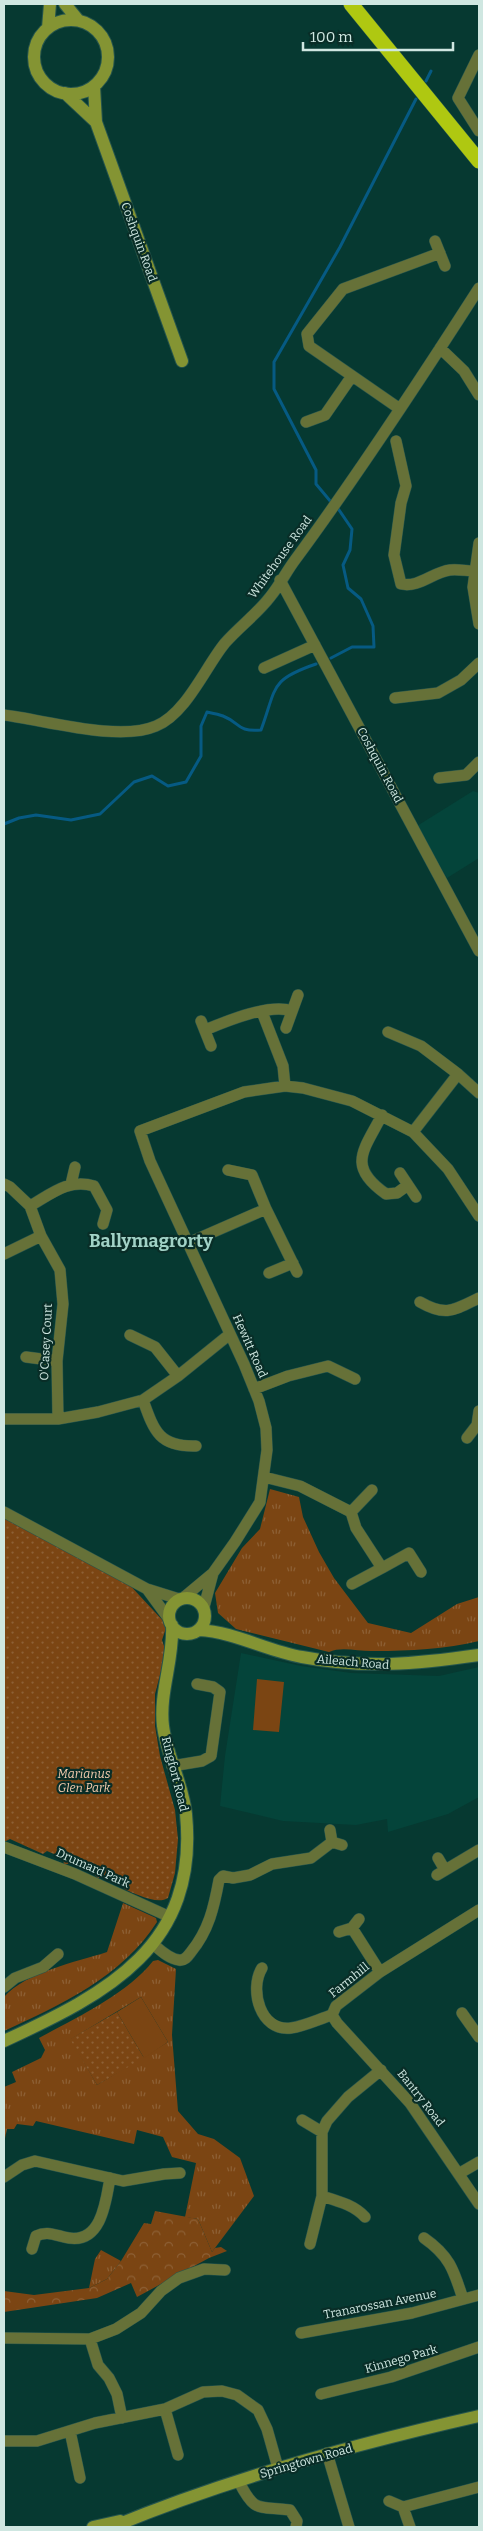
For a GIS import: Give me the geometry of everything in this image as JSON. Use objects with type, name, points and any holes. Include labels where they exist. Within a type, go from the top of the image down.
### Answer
[{"type":"highway","points":[[351,4],[479,161]]},
{"type":"street","points":[[50,4],[48,28],[35,48],[35,64],[45,83],[65,94],[96,122]]},
{"type":"street","points":[[65,4],[78,20]]},
{"type":"street","points":[[48,28],[62,21],[78,20],[92,26],[106,44],[107,67],[94,86],[80,93],[65,94]]},
{"type":"street","points":[[479,55],[458,98],[479,131]]},
{"type":"street","points":[[94,86],[96,122]]},
{"type":"street","name":"Coshquin Road","points":[[96,122],[182,362]]},
{"type":"street","points":[[435,241],[445,266]]},
{"type":"street","points":[[400,409],[309,346],[307,334],[344,289],[440,253]]},
{"type":"street","name":"Whitehouse Road","points":[[4,715],[103,730],[139,732],[158,726],[170,717],[189,695],[225,643],[270,598],[280,580],[336,504],[479,288]]},
{"type":"street","points":[[440,348],[476,381],[479,395]]},
{"type":"street","points":[[306,422],[324,415],[352,376]]},
{"type":"street","points":[[396,441],[404,468],[406,486],[401,503],[394,554],[401,584],[409,586],[430,575],[451,570],[474,571]]},
{"type":"street","points":[[479,543],[474,571],[475,610],[479,624]]},
{"type":"street","name":"Coshquin Road","points":[[280,580],[479,951]]},
{"type":"street","points":[[264,668],[315,645]]},
{"type":"street","points":[[395,698],[438,694],[461,680],[479,663]]},
{"type":"street","points":[[439,778],[466,775],[479,762]]},
{"type":"street","points":[[286,1028],[298,995]]},
{"type":"street","points":[[211,1046],[203,1026],[282,1007],[292,1011]]},
{"type":"street","points":[[262,1012],[283,1066],[285,1086],[352,1101],[382,1114],[413,1132],[448,1169],[479,1216]]},
{"type":"street","points":[[388,1032],[421,1046],[458,1074],[479,1093]]},
{"type":"street","points":[[413,1132],[458,1074]]},
{"type":"street","name":"Hewitt Road","points":[[181,1598],[213,1573],[236,1542],[260,1502],[264,1477],[266,1428],[254,1389],[150,1161],[140,1131],[244,1092],[285,1086]]},
{"type":"street","points":[[382,1114],[362,1154],[362,1170],[373,1185],[386,1194],[397,1193],[408,1185]]},
{"type":"street","points":[[71,1184],[75,1167]]},
{"type":"street","points":[[228,1170],[252,1176],[295,1267],[269,1273]]},
{"type":"street","points":[[400,1173],[416,1197]]},
{"type":"street","points":[[4,1184],[10,1187],[30,1206],[71,1184],[82,1182],[94,1186],[107,1210],[102,1224]]},
{"type":"street","name":"O'Casey Court","points":[[30,1206],[41,1236],[60,1270],[63,1304],[57,1361],[58,1419]]},
{"type":"street","points":[[188,1243],[266,1209]]},
{"type":"street","points":[[4,1254],[41,1236]]},
{"type":"street","points":[[420,1302],[436,1311],[449,1312],[479,1298]]},
{"type":"street","points":[[4,1419],[58,1419],[98,1412],[143,1400],[178,1376],[230,1334]]},
{"type":"street","points":[[130,1335],[155,1347],[178,1376]]},
{"type":"street","points":[[26,1357],[57,1361]]},
{"type":"street","points":[[254,1389],[288,1376],[328,1366],[356,1380]]},
{"type":"street","points":[[143,1400],[151,1422],[164,1441],[182,1447],[196,1446]]},
{"type":"street","points":[[467,1438],[478,1425],[479,1411]]},
{"type":"street","points":[[264,1477],[300,1486],[351,1512],[356,1528],[382,1568]]},
{"type":"street","points":[[351,1512],[372,1490]]},
{"type":"street","points":[[4,1512],[147,1589],[181,1598],[195,1599],[205,1610],[205,1620],[196,1632],[180,1633],[147,1589]]},
{"type":"street","points":[[352,1584],[409,1553],[422,1572]]},
{"type":"street","name":"Hewitt Road","points":[[205,1610],[213,1573]]},
{"type":"street","points":[[170,1622],[171,1607],[181,1598]]},
{"type":"street","name":"Aileach Road","points":[[205,1610],[229,1635]]},
{"type":"street","name":"Ringfort Road","points":[[4,2041],[59,2014],[123,1976],[139,1962],[170,1917],[185,1875],[188,1840],[186,1811],[172,1766],[163,1726],[164,1688],[171,1658],[170,1622]]},
{"type":"street","name":"Aileach Road","points":[[196,1632],[229,1635],[301,1657],[368,1665],[425,1663],[479,1655]]},
{"type":"street","name":"Ringfort Road","points":[[171,1658],[196,1632]]},
{"type":"street","points":[[172,1766],[202,1761],[211,1756],[220,1692],[213,1686],[197,1684]]},
{"type":"street","points":[[153,1944],[166,1955],[179,1960],[185,1959],[202,1938],[212,1914],[219,1880],[223,1876],[232,1878],[250,1875],[272,1864],[311,1858],[335,1839]]},
{"type":"street","name":"Drumard Park","points":[[4,1847],[42,1860],[170,1917]]},
{"type":"street","points":[[438,1858],[441,1873],[479,1850]]},
{"type":"street","name":"Farmhill","points":[[255,1972],[255,1993],[260,2008],[274,2025],[290,2028],[332,2015],[336,2006],[380,1972],[479,1910]]},
{"type":"street","name":"Farmhill","points":[[339,1932],[356,1923],[380,1972]]},
{"type":"street","points":[[4,1987],[15,1978],[43,1967],[58,1954]]},
{"type":"street","points":[[462,2013],[475,2022],[479,2038]]},
{"type":"street","name":"Bantry Road","points":[[332,2015],[337,2023],[410,2103],[460,2173],[479,2204]]},
{"type":"street","points":[[310,2244],[322,2196],[322,2132],[327,2121],[348,2097],[381,2070]]},
{"type":"street","points":[[302,2120],[322,2132]]},
{"type":"street","points":[[4,2175],[22,2165],[35,2161],[123,2181],[180,2173]]},
{"type":"street","points":[[460,2173],[479,2162]]},
{"type":"street","points":[[32,2249],[36,2236],[44,2232],[72,2238],[86,2236],[99,2223],[110,2178]]},
{"type":"street","points":[[322,2196],[348,2205],[365,2217]]},
{"type":"street","points":[[424,2238],[438,2247],[451,2262],[464,2299]]},
{"type":"street","points":[[4,2338],[90,2340],[116,2329],[141,2313],[161,2291],[179,2278],[204,2269],[225,2270]]},
{"type":"street","name":"Tranarossan Avenue","points":[[301,2333],[412,2313],[479,2295]]},
{"type":"street","points":[[90,2340],[98,2365],[109,2378],[117,2394],[122,2418]]},
{"type":"street","name":"Kinnego Park","points":[[327,2396],[420,2368],[479,2347]]},
{"type":"street","points":[[4,2441],[37,2441],[122,2418],[165,2409],[203,2392],[222,2391],[237,2395],[258,2410],[267,2429],[278,2468]]},
{"type":"street","points":[[165,2409],[178,2455]]},
{"type":"street","name":"Springtown Road","points":[[112,2527],[278,2468],[327,2453],[479,2416]]},
{"type":"street","points":[[70,2431],[80,2478]]},
{"type":"street","points":[[327,2453],[348,2527]]},
{"type":"street","points":[[239,2482],[249,2501],[256,2507],[290,2510],[297,2522],[296,2527]]},
{"type":"street","points":[[389,2501],[403,2507],[479,2487]]},
{"type":"street","points":[[403,2507],[410,2527]]},
{"type":"street","name":"Springtown Road","points":[[93,2527],[137,2517]]},
{"type":"shaded area","points":[[473,791],[479,793],[479,858],[447,878],[417,826]]},
{"type":"shaded area","points":[[241,1653],[301,1666],[351,1673],[439,1676],[479,1667],[479,1797],[448,1814],[388,1832],[387,1819],[356,1825],[283,1821],[220,1806],[225,1756]]},
{"type":"green space","points":[[270,1489],[299,1497],[303,1517],[319,1552],[334,1578],[368,1623],[411,1633],[457,1604],[479,1597],[479,1641],[454,1646],[401,1651],[340,1649],[329,1652],[236,1629],[218,1613],[215,1593],[242,1548],[260,1529]]},
{"type":"green space","name":"Marianus Glen Park","points":[[4,1517],[126,1581],[167,1625],[162,1640],[166,1652],[155,1694],[155,1726],[160,1756],[175,1810],[178,1839],[175,1873],[168,1898],[152,1900],[146,1898],[124,1889],[122,1883],[106,1876],[98,1878],[83,1864],[64,1864],[63,1858],[47,1851],[43,1854],[10,1839],[4,1842]]},
{"type":"green space","points":[[257,1679],[284,1682],[279,1732],[253,1730]]},
{"type":"green space","points":[[123,1903],[156,1918],[157,1922],[143,1941],[108,1974],[68,2000],[4,2031],[4,1997],[13,1988],[38,1974],[107,1952]]},
{"type":"green space","points":[[158,1960],[176,1969],[172,2035],[178,2111],[198,2134],[214,2139],[240,2158],[254,2196],[212,2252],[198,2219],[185,2217],[196,2163],[172,2157],[163,2137],[137,2130],[134,2144],[36,2121],[33,2126],[17,2124],[14,2129],[7,2129],[4,2143],[4,2087],[16,2082],[12,2072],[41,2058],[45,2050],[39,2038],[115,1995],[142,1973],[153,1961]],"holes":[[[141,1997],[168,2042],[97,2085],[71,2039]]]},
{"type":"green space","points":[[141,1997],[168,2042],[144,2058],[117,2012]]},
{"type":"green space","points":[[117,2012],[144,2058],[97,2085],[70,2039]]},
{"type":"green space","points":[[155,2211],[198,2219],[212,2252],[215,2248],[221,2247],[227,2251],[209,2258],[137,2297],[131,2283],[97,2298],[4,2312],[4,2291],[34,2295],[89,2288],[107,2279],[121,2261],[144,2223],[151,2224]]},
{"type":"green space","points":[[101,2250],[121,2261],[107,2279],[89,2288],[95,2259]]},
{"type":"waterway","points":[[426,81],[431,71]]},
{"type":"waterway","points":[[331,502],[316,484],[316,470],[274,389],[274,362],[340,247],[416,99]]},
{"type":"waterway","points":[[331,658],[352,647],[374,647],[373,626],[361,599],[348,588],[343,565],[350,550],[352,529],[337,507]]},
{"type":"waterway","points":[[4,824],[19,818],[36,815],[71,820],[100,814],[134,782],[152,776],[168,786],[186,782],[201,756],[201,726],[207,712],[223,716],[247,730],[261,730],[277,687],[290,675],[316,664]]},
{"type":"district","name":"Ballymagrorty","points":[[151,1241]]}]
